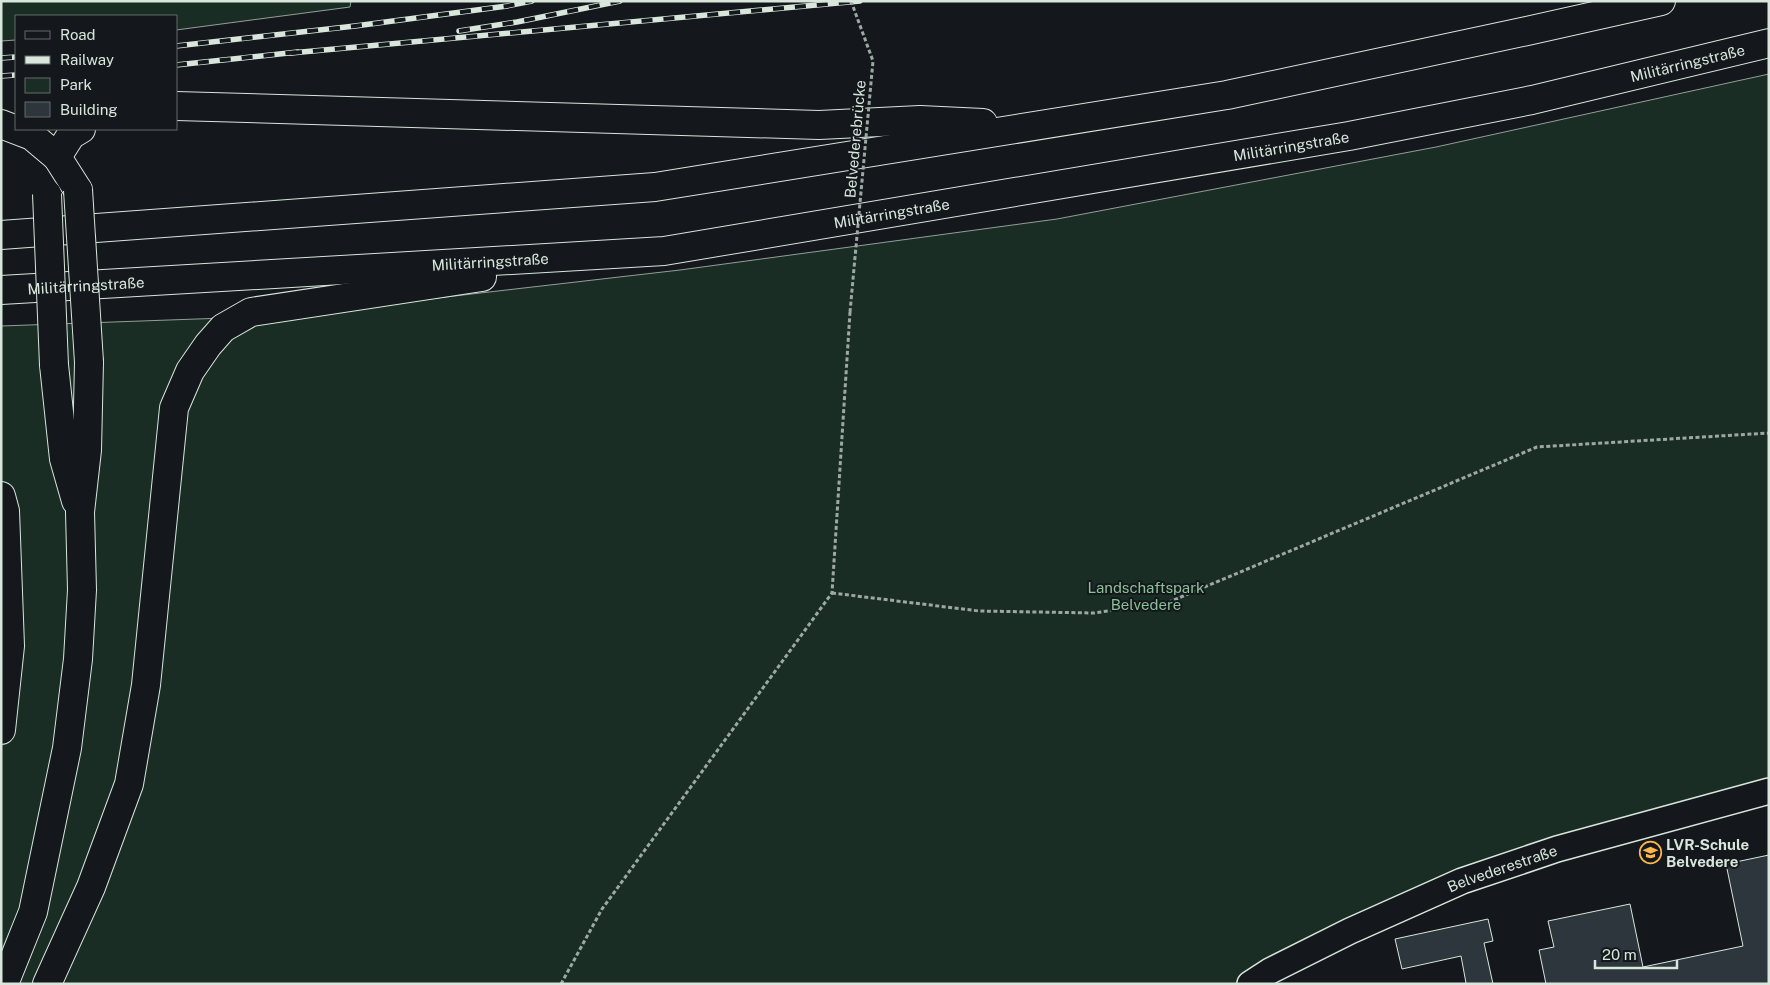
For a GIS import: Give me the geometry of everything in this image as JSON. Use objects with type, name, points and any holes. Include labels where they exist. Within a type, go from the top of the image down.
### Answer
[{"type":"main road","points":[[1,235],[655,187],[1227,95],[1527,32],[1660,1]]},
{"type":"main road","name":"Militärringstraße","points":[[1,290],[664,251],[1349,136],[1532,100],[1769,43]]},
{"type":"main road","points":[[178,106],[819,125],[920,120],[1037,126]]},
{"type":"main road","points":[[1,124],[15,129]]},
{"type":"main road","points":[[4,984],[33,912],[67,748],[78,659],[82,590],[80,512],[87,450],[89,362],[78,190],[57,157],[32,136],[16,130]]},
{"type":"main road","points":[[79,130],[71,135],[57,157],[47,194],[54,365],[64,459],[80,512]]},
{"type":"main road","points":[[47,984],[91,887],[128,784],[146,685],[174,408],[190,371],[223,328],[251,312],[664,251]]},
{"type":"main road","points":[[1,496],[5,512],[10,646],[1,730]]},
{"type":"street","name":"Belvederestraße","points":[[1250,984],[1270,971],[1350,931],[1462,881],[1557,849],[1769,791]]},
{"type":"path","name":"Belvederebrücke","points":[[832,593],[850,312],[873,62],[851,1]]},
{"type":"path","points":[[561,984],[602,909],[832,593],[988,611],[1094,613],[1169,602],[1537,447],[1769,433]]},
{"type":"green space","points":[[1,1],[351,1],[350,7],[178,30],[178,15],[15,15],[15,40],[1,41]]},
{"type":"green space","name":"Landschaftspark Belvedere","points":[[1769,74],[1769,782],[1386,902],[1262,984],[1,984],[1,326],[281,316],[680,270],[1057,219],[1436,147]]},
{"type":"building","points":[[1769,855],[1769,984],[1546,984],[1539,950],[1554,947],[1548,921],[1630,904],[1643,967],[1743,946],[1726,864]]},
{"type":"building","points":[[1488,919],[1493,941],[1484,943],[1493,984],[1464,984],[1466,983],[1461,956],[1402,969],[1395,939]]},
{"type":"railway","points":[[178,46],[355,26],[532,1]]},
{"type":"railway","points":[[459,31],[517,22],[620,1]]},
{"type":"railway","points":[[291,53],[860,1]]},
{"type":"railway","points":[[178,65],[298,52]]},
{"type":"railway","points":[[1,58],[15,57]]},
{"type":"railway","points":[[1,76],[15,75]]},
{"type":"place","name":"LVR-Schule Belvedere","points":[[1650,853]]}]
